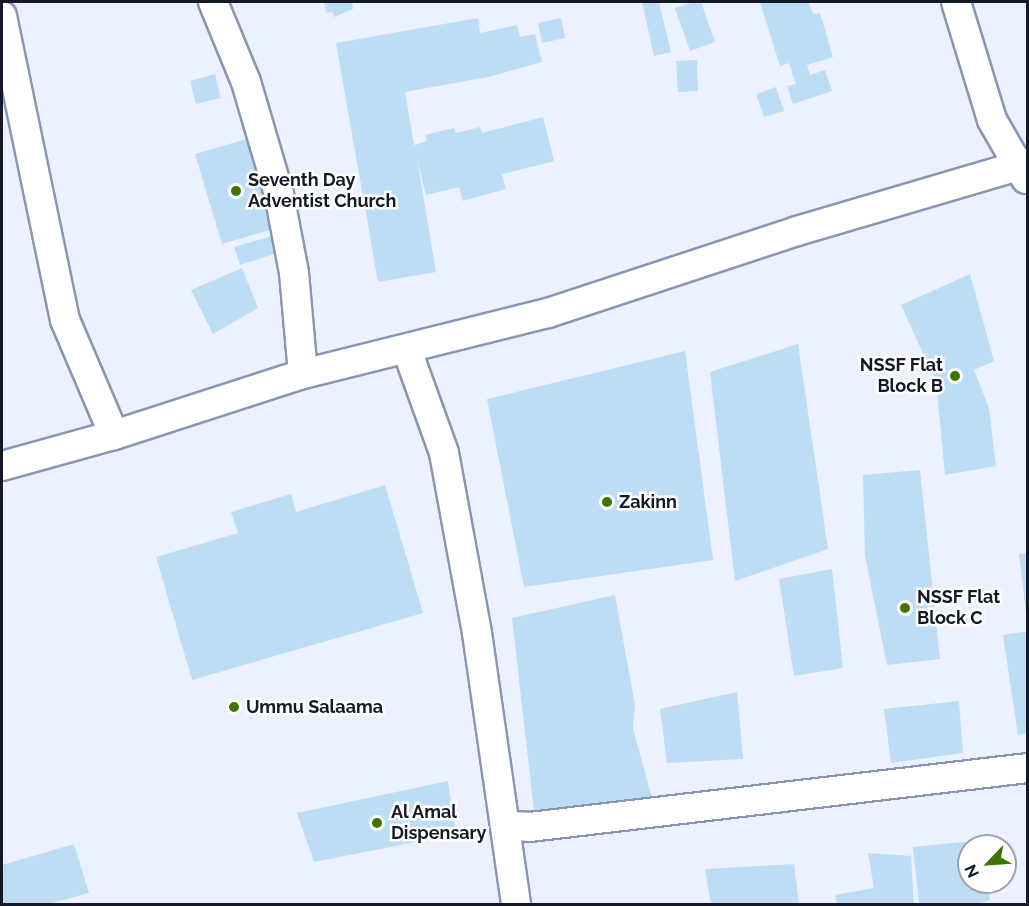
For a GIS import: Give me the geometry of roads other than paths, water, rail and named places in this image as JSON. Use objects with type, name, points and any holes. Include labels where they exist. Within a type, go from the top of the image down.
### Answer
[{"type":"street","points":[[213,2],[246,82],[279,194],[294,273],[303,374]]},
{"type":"street","points":[[2,466],[114,435],[303,374],[407,350],[548,313],[1023,169],[981,91],[956,2]]},
{"type":"street","points":[[2,16],[65,320],[114,435]]},
{"type":"street","points":[[407,350],[444,453],[477,633],[516,904]]},
{"type":"street","points":[[506,826],[530,827],[1028,768]]},
{"type":"place","name":"Seventh Day Adventist Church","points":[[236,191]]},
{"type":"place","name":"NSSF Flat Block B","points":[[955,376]]},
{"type":"place","name":"Zakinn","points":[[607,502]]},
{"type":"place","name":"NSSF Flat Block C","points":[[905,608]]},
{"type":"place","name":"Ummu Salaama","points":[[234,707]]},
{"type":"place","name":"Al Amal Dispensary","points":[[377,823]]}]
